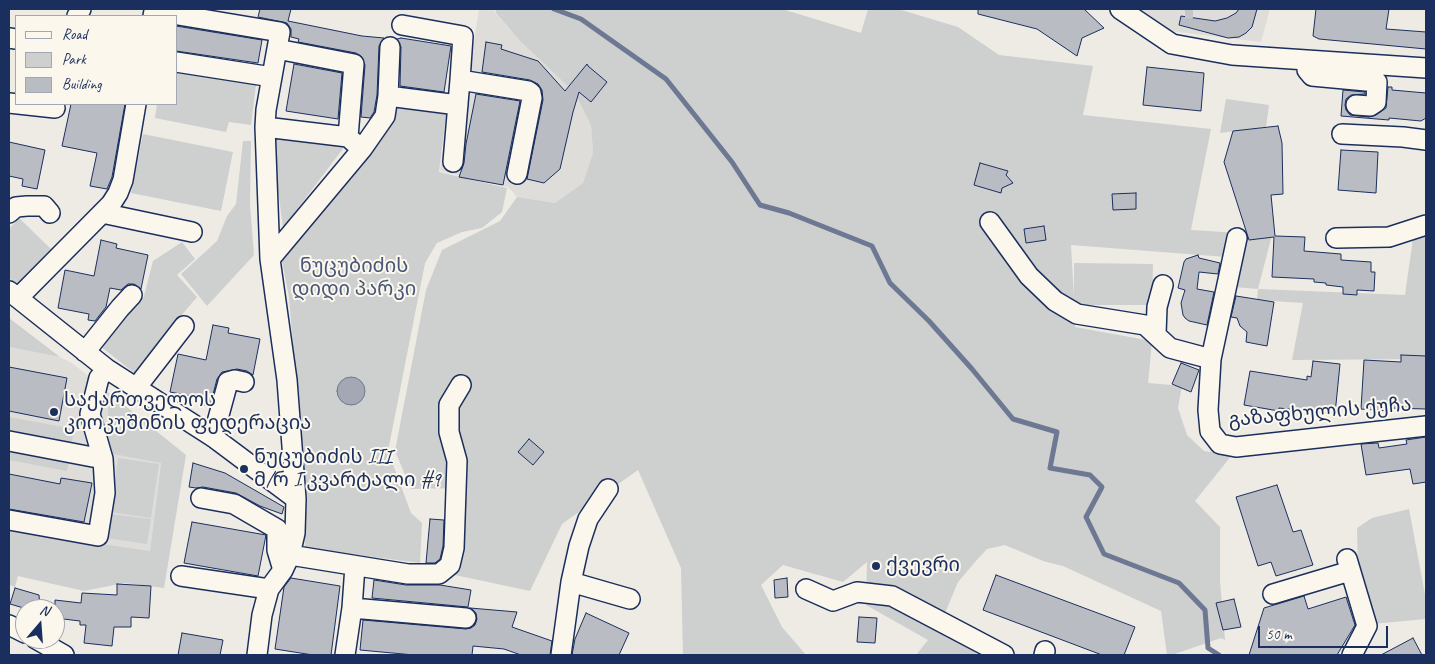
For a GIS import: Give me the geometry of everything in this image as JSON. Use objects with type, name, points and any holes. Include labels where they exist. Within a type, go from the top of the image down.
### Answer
[{"type":"street","points":[[1120,9],[1172,44],[1232,55],[1426,68]]},
{"type":"street","points":[[153,15],[154,11],[280,32],[265,127],[270,259],[287,380],[296,499],[295,533],[286,562],[269,589],[262,615],[257,655]]},
{"type":"street","points":[[402,25],[464,36],[453,162]]},
{"type":"street","points":[[270,259],[362,149],[385,116],[388,96],[390,48]]},
{"type":"street","points":[[277,49],[354,64],[348,137]]},
{"type":"street","points":[[1307,60],[1307,70],[1312,76],[1378,82],[1376,102],[1370,106],[1356,106]]},
{"type":"street","points":[[178,62],[271,83]]},
{"type":"street","points":[[460,80],[531,93],[532,98],[517,174]]},
{"type":"street","points":[[388,96],[458,105]]},
{"type":"street","points":[[27,105],[55,108]]},
{"type":"street","points":[[136,105],[123,180],[111,204],[13,294],[107,369],[213,437],[296,499]]},
{"type":"street","points":[[265,127],[348,137],[362,149]]},
{"type":"street","points":[[1342,134],[1426,140]]},
{"type":"street","points":[[9,213],[16,207],[27,206],[44,206],[50,213]]},
{"type":"street","points":[[102,213],[192,232]]},
{"type":"street","points":[[990,222],[1029,276],[1055,301],[1077,314],[1145,325],[1170,348],[1211,359]]},
{"type":"street","points":[[1336,238],[1389,236],[1426,224]]},
{"type":"street","name":"გაზაფხულის ქუჩა","points":[[1237,238],[1211,359],[1208,410],[1210,431],[1220,444],[1236,446],[1426,426]]},
{"type":"street","points":[[1156,334],[1157,307],[1163,285]]},
{"type":"street","points":[[85,352],[132,295]]},
{"type":"street","points":[[136,388],[184,326]]},
{"type":"street","points":[[9,520],[98,536],[105,493],[103,459],[90,414],[99,378],[107,369]]},
{"type":"street","points":[[213,437],[228,382],[235,380],[244,382]]},
{"type":"street","points":[[201,498],[234,504],[277,529],[277,550],[286,562],[355,566],[408,574],[439,574],[450,565],[454,538],[456,461],[449,432],[449,405],[461,385]]},
{"type":"street","points":[[9,441],[103,459]]},
{"type":"street","points":[[561,655],[571,582],[579,546],[588,519],[608,489]]},
{"type":"street","points":[[1272,594],[1349,565],[1368,626],[1352,655]]},
{"type":"street","points":[[345,655],[352,608],[355,566]]},
{"type":"street","points":[[181,576],[269,589]]},
{"type":"street","points":[[571,582],[630,599]]},
{"type":"street","points":[[806,589],[833,601],[857,592],[892,596],[1004,655]]},
{"type":"street","points":[[352,608],[466,618]]},
{"type":"shaded area","points":[[479,9],[492,9],[520,41],[574,92],[591,125],[593,153],[583,183],[555,203],[517,197],[508,187],[440,171],[450,99],[465,101]]},
{"type":"shaded area","points":[[1127,9],[1270,9],[1261,42],[1162,30]]},
{"type":"shaded area","points":[[9,347],[60,357],[72,363],[108,392],[107,453],[161,462],[150,551],[9,530]]},
{"type":"shaded area","points":[[351,377],[361,381],[365,391],[361,401],[351,405],[341,401],[337,391],[341,381]]},
{"type":"green space","points":[[495,9],[782,9],[861,33],[868,9],[898,9],[958,27],[999,55],[1093,66],[1083,115],[1211,129],[1191,230],[1272,235],[1258,289],[1234,287],[1239,258],[1071,245],[1074,297],[1074,263],[1153,264],[1152,305],[1074,305],[1075,327],[1152,341],[1148,383],[1182,386],[1178,408],[1187,435],[1204,451],[1232,455],[1195,501],[1220,527],[1220,581],[1225,640],[1221,638],[1172,655],[1167,655],[1161,611],[1063,566],[1043,561],[1005,545],[987,549],[975,562],[958,582],[945,613],[977,655],[916,655],[928,640],[866,605],[867,562],[843,582],[783,565],[761,585],[782,627],[806,655],[683,655],[681,568],[638,470],[562,524],[530,591],[455,575],[464,488],[411,489],[395,451],[426,290],[442,250],[500,221],[517,197],[555,203],[583,183],[593,153],[591,125],[574,92],[520,41],[496,13]]},
{"type":"green space","points":[[178,71],[256,85],[251,125],[229,122],[226,132],[155,118],[157,105],[178,105]]},
{"type":"green space","points":[[1226,99],[1269,105],[1266,127],[1220,133]]},
{"type":"green space","name":"ნუცუბიძის დიდი პარკი","points":[[397,101],[447,108],[439,172],[507,188],[502,212],[482,228],[462,232],[437,243],[425,263],[388,451],[411,513],[422,523],[420,563],[305,548],[304,482],[289,297],[282,261],[382,135]]},
{"type":"green space","points":[[143,134],[233,152],[221,211],[131,193]]},
{"type":"green space","points":[[271,135],[345,146],[283,228]]},
{"type":"green space","points":[[243,141],[251,141],[250,205],[254,255],[207,306],[181,274],[217,241],[227,216],[236,204]]},
{"type":"green space","points":[[1426,215],[1426,359],[1292,360],[1303,303],[1257,300],[1258,289],[1405,295],[1416,217]]},
{"type":"green space","points":[[19,218],[51,249],[17,285],[9,278],[9,229]]},
{"type":"green space","points":[[182,242],[195,259],[177,275],[197,297],[157,344],[137,375],[100,346],[144,296],[153,261]]},
{"type":"green space","points":[[9,318],[60,357],[9,347]]},
{"type":"green space","points":[[108,392],[186,455],[164,588],[124,583],[84,591],[18,576],[15,587],[9,585],[9,530],[150,551],[161,463],[107,453]]},
{"type":"green space","points":[[9,417],[74,429],[67,471],[9,460]]},
{"type":"green space","points":[[118,458],[159,464],[151,518],[110,512]]},
{"type":"green space","points":[[1409,509],[1426,600],[1426,619],[1372,624],[1358,569],[1357,528],[1372,518]]},
{"type":"green space","points":[[110,514],[151,519],[147,544],[106,538]]},
{"type":"building","points":[[260,9],[291,9],[288,21],[362,36],[384,38],[379,46],[377,95],[374,112],[370,118],[361,117],[365,65],[361,56],[356,53],[298,42],[299,39],[291,37],[291,29],[287,23],[258,17]]},
{"type":"building","points":[[978,9],[1084,9],[1104,28],[1082,38],[1077,56],[1037,29],[978,14]]},
{"type":"building","points":[[1239,9],[1257,9],[1252,27],[1239,37],[1228,38],[1179,25],[1181,16],[1215,21],[1227,18]]},
{"type":"building","points":[[1316,9],[1389,9],[1386,29],[1426,32],[1426,49],[1319,39],[1313,36]]},
{"type":"building","points":[[178,26],[262,40],[258,63],[178,51]]},
{"type":"building","points":[[401,38],[451,46],[444,92],[400,86],[401,47],[397,39]]},
{"type":"building","points":[[486,42],[502,45],[501,49],[538,61],[565,91],[587,64],[607,82],[591,102],[579,92],[560,169],[544,183],[527,179],[543,100],[542,90],[538,84],[530,80],[482,72]]},
{"type":"building","points":[[294,64],[342,73],[338,119],[286,111]]},
{"type":"building","points":[[1147,67],[1204,73],[1201,111],[1143,105]]},
{"type":"building","points":[[1388,87],[1392,87],[1392,90],[1426,93],[1426,118],[1421,121],[1341,116],[1343,90],[1365,92],[1365,94],[1351,95],[1346,99],[1345,105],[1350,115],[1369,117],[1376,115],[1386,108]]},
{"type":"building","points":[[476,94],[520,101],[503,185],[459,177],[464,163]]},
{"type":"building","points":[[71,105],[125,105],[112,177],[107,189],[90,186],[97,153],[62,146]]},
{"type":"building","points":[[1278,126],[1282,143],[1283,194],[1271,195],[1275,236],[1305,237],[1304,251],[1341,254],[1341,260],[1371,262],[1371,272],[1375,272],[1374,291],[1357,290],[1357,295],[1343,294],[1343,287],[1314,282],[1314,279],[1272,277],[1274,237],[1249,240],[1224,162],[1233,131]]},
{"type":"building","points":[[9,142],[45,150],[37,189],[22,186],[23,179],[9,176]]},
{"type":"building","points":[[1341,150],[1378,152],[1376,193],[1338,190]]},
{"type":"building","points":[[980,163],[1008,171],[1006,175],[1013,183],[1002,188],[1001,193],[974,185]]},
{"type":"building","points":[[1136,193],[1136,209],[1113,210],[1112,194]]},
{"type":"building","points":[[1044,226],[1046,240],[1026,243],[1024,229]]},
{"type":"building","points":[[101,240],[117,244],[116,248],[148,255],[141,289],[134,284],[128,284],[121,290],[110,288],[106,307],[95,321],[88,320],[89,314],[58,308],[65,270],[94,276]]},
{"type":"building","points":[[1198,255],[1199,258],[1220,263],[1218,274],[1199,272],[1197,289],[1214,292],[1207,325],[1189,321],[1185,318],[1181,303],[1185,290],[1178,288],[1184,262],[1186,259]]},
{"type":"building","points":[[1236,296],[1274,302],[1267,346],[1246,342],[1247,332],[1240,326],[1237,318],[1231,317]]},
{"type":"building","points":[[213,325],[229,328],[228,333],[260,339],[253,375],[247,371],[237,369],[222,372],[217,379],[210,406],[200,404],[201,398],[170,392],[178,354],[206,360]]},
{"type":"building","points":[[1401,355],[1426,356],[1426,409],[1391,408],[1390,411],[1361,409],[1364,360],[1401,362]]},
{"type":"building","points":[[1313,361],[1340,364],[1335,414],[1279,408],[1279,411],[1244,405],[1250,371],[1307,380],[1307,376],[1311,377]]},
{"type":"building","points":[[1181,363],[1199,370],[1191,392],[1172,384]]},
{"type":"building","points":[[9,367],[67,378],[59,421],[9,411]]},
{"type":"building","points":[[1426,437],[1426,482],[1413,484],[1410,469],[1366,475],[1361,444],[1378,443],[1379,448],[1407,444],[1406,440]]},
{"type":"building","points":[[529,439],[544,452],[533,465],[518,452]]},
{"type":"building","points":[[193,463],[225,473],[284,507],[282,514],[260,506],[236,493],[203,487],[189,487]]},
{"type":"building","points":[[9,474],[60,484],[61,478],[92,483],[84,522],[9,509]]},
{"type":"building","points":[[1277,485],[1293,532],[1301,530],[1313,565],[1276,576],[1271,562],[1258,566],[1236,497]]},
{"type":"building","points":[[430,519],[444,520],[443,546],[440,559],[435,563],[426,563]]},
{"type":"building","points":[[192,522],[266,535],[258,576],[184,563]]},
{"type":"building","points":[[996,575],[1135,627],[1124,655],[1102,655],[983,610]]},
{"type":"building","points":[[291,578],[340,586],[331,655],[313,655],[275,649],[284,587]]},
{"type":"building","points":[[787,578],[788,597],[775,598],[774,580]]},
{"type":"building","points":[[374,580],[406,585],[440,585],[471,590],[468,607],[372,598]]},
{"type":"building","points":[[117,584],[151,586],[149,618],[131,617],[131,627],[114,627],[112,646],[84,643],[86,625],[80,625],[80,621],[65,619],[65,601],[81,603],[82,593],[117,595]]},
{"type":"building","points":[[15,588],[39,595],[39,599],[15,599],[15,605],[10,604]]},
{"type":"building","points":[[1304,596],[1308,609],[1346,597],[1355,625],[1337,655],[1249,655],[1264,608]]},
{"type":"building","points":[[1234,599],[1241,627],[1223,630],[1216,603]]},
{"type":"building","points":[[470,608],[517,612],[512,627],[552,641],[550,655],[521,655],[504,649],[473,646],[472,655],[414,655],[360,650],[363,620],[466,629],[475,625],[477,619],[476,613]]},
{"type":"building","points":[[586,613],[629,633],[619,655],[572,655],[575,639]]},
{"type":"building","points":[[859,617],[877,618],[875,643],[857,642]]},
{"type":"building","points":[[182,633],[223,640],[220,655],[178,655]]},
{"type":"building","points":[[1413,638],[1422,655],[1381,655]]},
{"type":"waterway","points":[[554,9],[581,19],[666,79],[732,162],[760,205],[789,213],[872,246],[890,283],[929,321],[1013,419],[1057,432],[1050,468],[1090,475],[1102,487],[1086,517],[1104,554],[1179,583],[1205,610],[1208,648],[1219,655]]},
{"type":"tunnel","points":[[1185,9],[1193,9]]},
{"type":"place","name":"საქართველოს კიოკუშინის ფედერაცია","points":[[54,412]]},
{"type":"place","name":"ნუცუბიძის III მ/რ I კვარტალი #9","points":[[244,469]]},
{"type":"place","name":"ქვევრი","points":[[876,566]]}]
